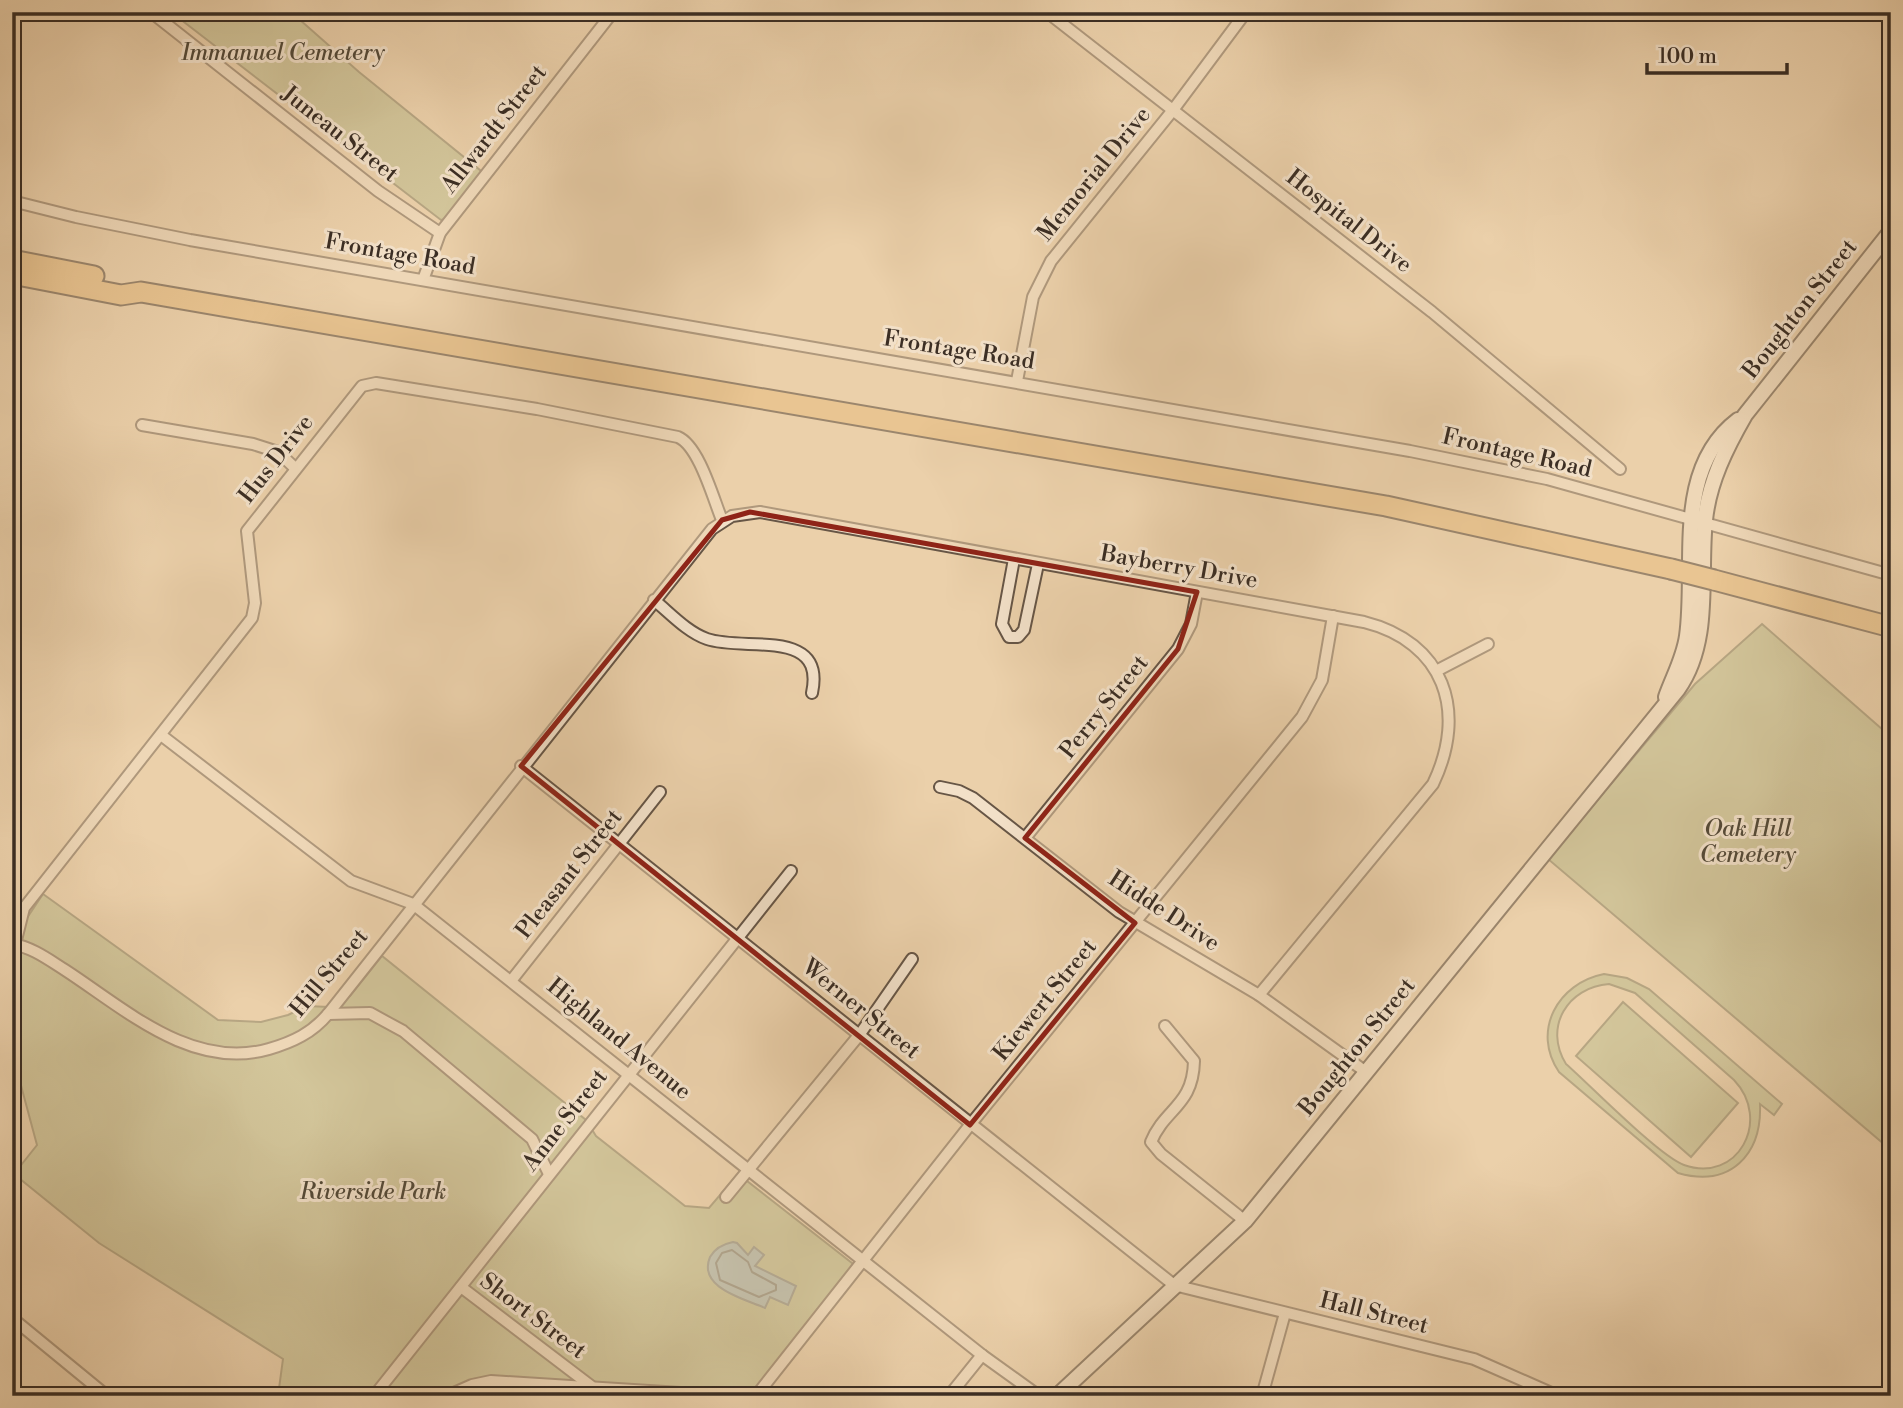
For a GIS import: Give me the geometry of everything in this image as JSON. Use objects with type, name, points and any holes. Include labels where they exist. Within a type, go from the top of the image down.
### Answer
[{"type":"highway","points":[[12,260],[124,282],[141,292]]},
{"type":"highway","points":[[12,274],[121,295],[141,292],[1386,506],[1671,569],[1891,627]]},
{"type":"street","name":"Juneau Street","points":[[151,12],[378,191],[440,233]]},
{"type":"street","name":"Allwardt Street","points":[[423,280],[440,233],[613,12]]},
{"type":"street","name":"Hospital Drive","points":[[1047,12],[1432,312],[1620,469]]},
{"type":"street","name":"Memorial Drive","points":[[1017,381],[1040,279],[1051,261],[1173,110],[1246,12]]},
{"type":"street","name":"Frontage Road","points":[[12,201],[165,235],[1410,451],[1547,479],[1891,575]]},
{"type":"street","name":"Boughton Street","points":[[1057,1396],[1245,1221],[1682,683],[1696,645],[1703,606],[1699,520],[1716,474],[1745,415],[1891,231]]},
{"type":"street","name":"Hus Drive","points":[[13,944],[24,908],[252,618],[255,603],[247,531],[362,386],[376,383],[537,409],[678,437],[687,442],[695,453],[722,520]]},
{"type":"street","points":[[142,425],[253,444],[278,452],[296,468]]},
{"type":"street","name":"Bayberry Drive","points":[[722,520],[760,512],[1334,616],[1388,628],[1424,654],[1438,670]]},
{"type":"street","points":[[722,520],[654,600],[707,639],[725,643],[784,645],[798,652],[809,661],[816,673],[812,693]]},
{"type":"street","points":[[1014,559],[1002,624],[1009,637],[1018,637],[1024,630],[1038,564]]},
{"type":"street","name":"Perry Street","points":[[1025,838],[1178,649],[1191,624],[1197,592]]},
{"type":"street","name":"Hill Street","points":[[13,944],[44,957],[162,1034],[201,1050],[242,1053],[271,1049],[302,1036],[328,1014],[654,600]]},
{"type":"street","name":"Kiewert Street","points":[[756,1396],[970,1125],[1313,702],[1322,680],[1334,616]]},
{"type":"street","points":[[1259,995],[1433,783],[1442,765],[1448,737],[1447,698],[1438,670],[1488,644]]},
{"type":"street","name":"Highland Avenue","points":[[161,735],[351,881],[413,904],[982,1356],[1038,1396]]},
{"type":"street","name":"Werner Street","points":[[521,766],[1174,1285]]},
{"type":"street","name":"Hidde Drive","points":[[940,787],[959,790],[973,798],[1135,923],[1259,995],[1366,1072]]},
{"type":"street","name":"Pleasant Street","points":[[511,981],[660,792]]},
{"type":"street","name":"Anne Street","points":[[374,1396],[791,871]]},
{"type":"street","points":[[726,1197],[860,1034],[912,959]]},
{"type":"street","points":[[328,1014],[370,1013],[403,1031],[532,1139],[549,1174]]},
{"type":"street","points":[[1165,1026],[1194,1061],[1194,1081],[1180,1105],[1156,1132],[1152,1142],[1161,1154],[1245,1221]]},
{"type":"street","name":"Hall Street","points":[[1174,1285],[1474,1359],[1558,1396]]},
{"type":"street","name":"Short Street","points":[[461,1287],[577,1381],[591,1386],[728,1396]]},
{"type":"street","points":[[1262,1396],[1285,1313]]},
{"type":"street","points":[[12,1318],[107,1396]]},
{"type":"street","points":[[949,1396],[982,1356]]},
{"type":"street","points":[[447,1396],[482,1382],[577,1381]]},
{"type":"highlighted area","points":[[750,512],[772,513],[1197,592],[1178,649],[1025,838],[1135,923],[970,1125],[521,766],[722,520]]},
{"type":"green space","name":"Immanuel Cemetery","points":[[171,12],[291,12],[359,72],[486,175],[450,218],[441,220]]},
{"type":"green space","name":"Oak Hill Cemetery","points":[[1762,624],[1891,737],[1891,1150],[1548,859],[1695,684]]},
{"type":"green space","name":"Riverside Park","points":[[43,894],[218,1020],[261,1022],[288,1015],[307,1006],[329,1007],[350,996],[382,956],[586,1120],[596,1136],[685,1206],[709,1208],[738,1174],[857,1267],[761,1396],[278,1396],[283,1359],[99,1243],[14,1174],[37,1145],[12,1052],[12,951],[20,952],[23,924]]},
{"type":"green space","points":[[1604,974],[1627,978],[1649,989],[1782,1104],[1774,1115],[1760,1104],[1755,1138],[1749,1152],[1739,1163],[1713,1176],[1678,1173],[1559,1072],[1551,1056],[1549,1025],[1562,998],[1588,979]],"holes":[[[1609,984],[1635,993],[1734,1080],[1745,1096],[1750,1113],[1744,1145],[1734,1157],[1720,1165],[1703,1168],[1684,1165],[1673,1159],[1642,1135],[1566,1064],[1557,1036],[1559,1023],[1571,1001],[1594,987]]]},
{"type":"green space","points":[[1623,1002],[1738,1103],[1691,1157],[1576,1056]]},
{"type":"water","points":[[733,1242],[748,1255],[754,1247],[764,1255],[755,1266],[796,1286],[788,1305],[770,1297],[765,1308],[735,1296],[716,1284],[710,1277],[708,1268],[710,1257],[720,1247]]}]
